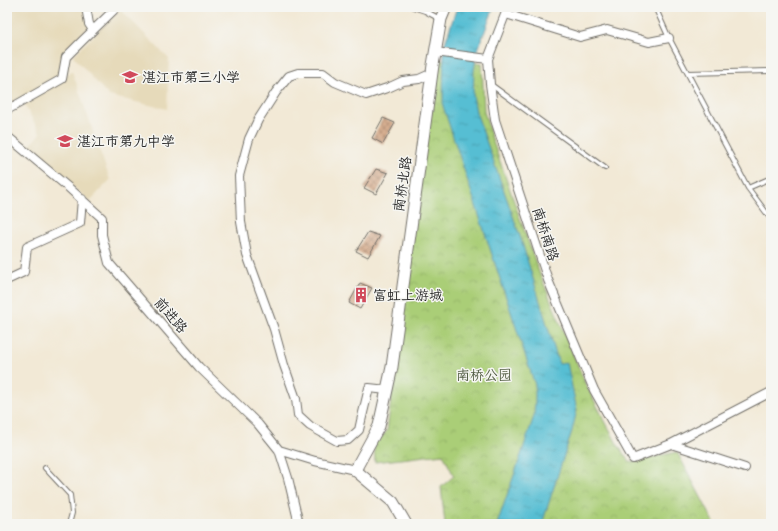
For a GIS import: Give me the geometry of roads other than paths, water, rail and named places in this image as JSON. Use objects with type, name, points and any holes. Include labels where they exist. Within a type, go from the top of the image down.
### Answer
[{"type":"street","points":[[86,7],[89,24],[92,30]]},
{"type":"street","points":[[7,110],[62,79],[66,57],[117,7]]},
{"type":"street","name":"南桥北路","points":[[355,470],[379,426],[392,367],[430,70],[441,19],[446,7]]},
{"type":"street","points":[[507,10],[580,37],[607,30],[649,42],[669,38]]},
{"type":"street","name":"南桥南路","points":[[507,10],[488,59],[495,120],[548,280],[594,390],[632,459],[671,444]]},
{"type":"street","points":[[435,52],[488,59]]},
{"type":"street","points":[[387,390],[369,388],[359,430],[348,440],[337,441],[310,426],[298,415],[296,399],[284,365],[274,329],[247,255],[241,222],[239,176],[248,139],[276,92],[289,76],[298,73],[323,73],[335,82],[366,95],[403,81],[419,79],[430,70]]},
{"type":"street","name":"前进路","points":[[7,136],[82,199],[102,218],[102,235],[109,262],[199,367],[258,424],[279,450]]},
{"type":"street","points":[[7,280],[24,272],[27,247],[80,223],[82,199]]},
{"type":"street","points":[[671,444],[771,392]]},
{"type":"street","points":[[671,444],[745,468]]},
{"type":"street","points":[[279,450],[315,461],[355,470],[393,502],[406,524]]},
{"type":"street","points":[[279,450],[288,478],[299,524]]},
{"type":"lane","points":[[413,7],[441,19]]},
{"type":"lane","points":[[655,7],[669,38],[748,188],[771,219]]},
{"type":"lane","points":[[688,73],[771,71]]},
{"type":"lane","points":[[490,84],[605,168]]},
{"type":"lane","points":[[748,188],[771,178]]},
{"type":"lane","points":[[45,468],[70,495],[72,513],[69,524]]},
{"type":"water","points":[[457,7],[494,7],[477,52],[474,70],[473,95],[476,112],[521,239],[559,364],[567,363],[577,410],[572,431],[542,524],[497,524],[534,416],[535,385],[443,106],[444,46]]},
{"type":"place","name":"湛江市第三小学","points":[[130,77]]},
{"type":"place","name":"湛江市第九中学","points":[[65,141]]},
{"type":"place","name":"富虹上游城","points":[[361,295]]},
{"type":"park label","name":"南桥公园","points":[[484,375]]}]
